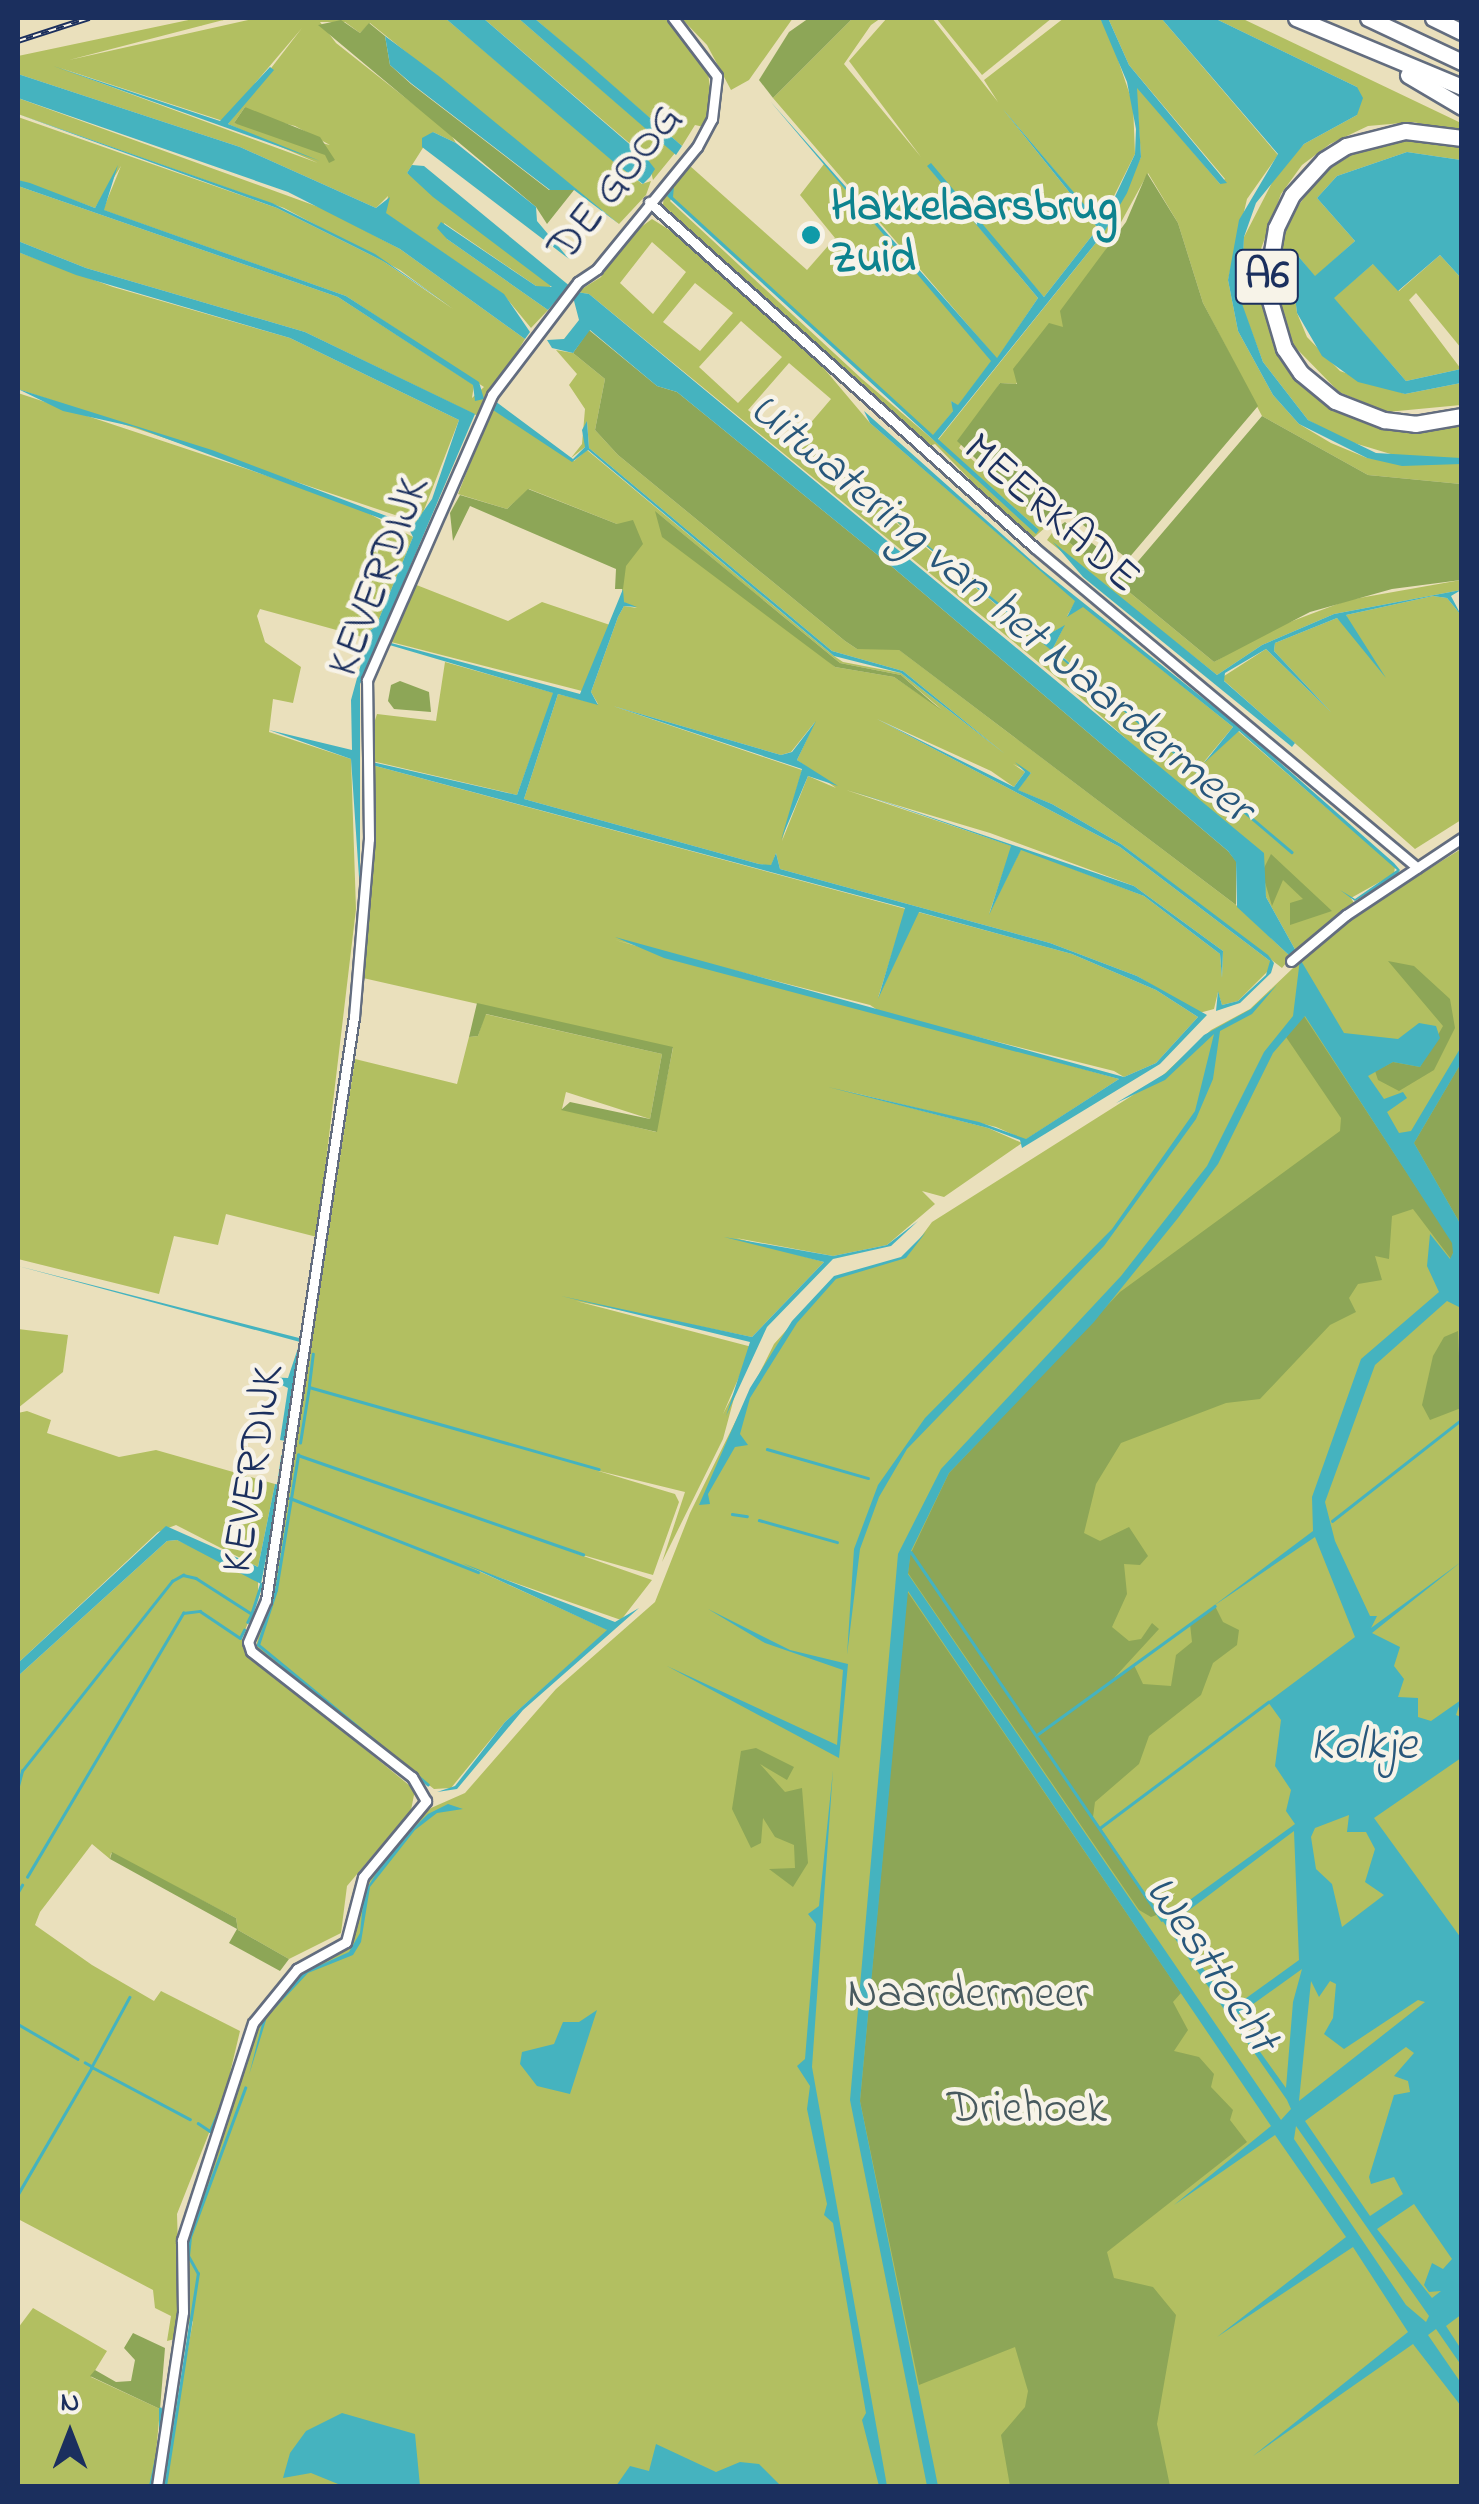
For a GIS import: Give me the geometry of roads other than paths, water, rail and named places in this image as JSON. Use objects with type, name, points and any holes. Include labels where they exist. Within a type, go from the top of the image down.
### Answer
[{"type":"highway","points":[[1296,18],[1462,88]]},
{"type":"highway","points":[[1433,18],[1462,32]]},
{"type":"highway","points":[[1376,21],[1462,52]]},
{"type":"highway","points":[[1376,21],[1462,62]]},
{"type":"highway","points":[[1370,52],[1462,107]]},
{"type":"highway","name":"A6","points":[[1462,138],[1405,130],[1346,146],[1324,160],[1292,195],[1276,228],[1266,287],[1284,348],[1301,372],[1335,401],[1384,420],[1415,424],[1462,416]]},
{"type":"street","name":"DE GOOG","points":[[537,333],[697,146],[718,98],[710,58],[673,18]]},
{"type":"street","name":"MEERKADE","points":[[650,202],[1035,548],[1417,867]]},
{"type":"street","name":"KEVERDIJK","points":[[157,2486],[183,2312],[182,2240],[253,2023],[297,1968],[346,1942],[363,1877],[426,1801],[412,1777],[251,1652],[248,1642],[266,1600],[354,1016],[369,839],[367,680],[476,428],[537,333]]},
{"type":"street","points":[[1296,958],[1346,914],[1462,838]]},
{"type":"water","points":[[445,18],[483,18],[648,160],[655,169],[650,177],[643,184],[616,164]]},
{"type":"water","points":[[518,18],[534,18],[584,60],[682,146],[676,155]]},
{"type":"water","points":[[1100,18],[1108,18],[1129,65],[1227,183],[1220,184],[1137,88],[1141,157],[1127,193],[1103,234],[938,439],[1039,530],[1036,534],[667,196],[674,186],[673,197],[933,435],[953,411],[951,401],[958,405],[991,361],[770,101],[997,358],[1038,298],[927,166],[931,163],[1044,297],[1098,228],[1002,108],[1100,223],[1104,220],[1135,154],[1136,129],[1127,82]]},
{"type":"water","points":[[1161,18],[1214,18],[1357,87],[1363,98],[1357,115],[1304,144],[1256,203],[1244,237],[1241,301],[1263,362],[1308,420],[1376,453],[1461,458],[1461,464],[1402,466],[1367,458],[1299,424],[1273,395],[1238,331],[1228,280],[1239,220],[1278,154]]},
{"type":"water","points":[[385,36],[619,224],[574,190],[550,190],[412,84],[390,65]]},
{"type":"water","points":[[53,66],[220,121],[270,67],[274,70],[228,124],[320,161]]},
{"type":"water","points":[[18,74],[240,147],[376,208],[390,197],[386,213],[504,294],[530,332],[525,339],[400,249],[288,192],[18,98]]},
{"type":"water","points":[[18,114],[272,203],[375,254],[453,308],[383,261],[277,208]]},
{"type":"water","points":[[433,132],[456,143],[536,207],[537,221],[569,259],[422,147],[422,138]]},
{"type":"water","points":[[1407,152],[1461,160],[1461,278],[1440,255],[1398,291],[1373,264],[1334,298],[1406,381],[1461,369],[1461,383],[1405,394],[1358,382],[1322,356],[1297,313],[1291,264],[1293,250],[1315,276],[1355,241],[1317,198],[1337,176]]},
{"type":"water","points":[[118,165],[104,210],[346,296],[479,382],[484,399],[475,401],[473,385],[338,297],[18,186],[18,180],[30,183],[95,208]]},
{"type":"water","points":[[412,165],[424,166],[577,292],[589,294],[1264,853],[1266,897],[1297,953],[1291,957],[1237,907],[1236,862],[1228,851],[890,565],[677,392],[657,386],[590,330],[573,353],[552,348],[547,340],[564,339],[579,320],[573,297],[561,295],[548,310],[447,239],[437,228],[441,222],[536,286],[552,287],[433,197],[407,173]]},
{"type":"water","points":[[18,241],[86,268],[305,332],[475,414],[360,684],[360,892],[351,759],[269,730],[352,750],[351,700],[367,642],[362,637],[376,626],[413,537],[409,529],[135,427],[63,411],[18,389],[212,450],[413,526],[432,499],[459,420],[290,338],[76,275],[18,252]]},
{"type":"water","points":[[495,401],[573,459],[585,447],[582,430],[587,421],[589,448],[832,651],[903,671],[1005,754],[901,673],[834,656],[588,450],[572,462],[493,410]]},
{"type":"water","points":[[864,411],[1041,569],[1243,730],[1394,863],[1400,870],[1396,876],[1355,901],[1340,890],[1355,899],[1397,870],[1239,731],[1204,763],[1233,727],[1083,607],[1067,617],[1075,601],[870,423]]},
{"type":"water","points":[[858,489],[1042,638],[1065,625],[1053,648],[1100,691]]},
{"type":"water","points":[[1053,542],[1217,675],[1262,645],[1334,614],[1461,590],[1451,596],[1461,615],[1447,598],[1433,596],[1346,615],[1386,678],[1337,618],[1275,643],[1274,651],[1331,712],[1266,649],[1225,673],[1224,681],[1295,743],[1292,747],[1083,577]]},
{"type":"water","points":[[414,582],[391,643],[580,694],[623,589],[624,602],[637,607],[624,606],[618,617],[591,692],[598,705],[558,694],[524,799],[759,864],[771,865],[776,853],[780,869],[1050,943],[1137,976],[1207,1015],[1160,1064],[1022,1148],[1020,1140],[988,1128],[828,1087],[979,1122],[1026,1139],[1119,1079],[664,958],[615,937],[1124,1077],[1156,1063],[1198,1017],[1156,990],[1072,954],[919,912],[878,999],[905,908],[372,762],[517,795],[553,693],[386,644]]},
{"type":"water","points":[[613,706],[781,755],[792,752],[816,721],[797,760],[838,786],[808,776],[781,840],[802,769]]},
{"type":"water","points":[[877,719],[1014,787],[1025,772],[1015,762],[1031,773],[1018,790],[1052,804],[1121,844],[1268,955],[1274,963],[1271,973],[1240,1003],[1216,1011],[1218,991],[1222,1005],[1238,1001],[1266,975],[1270,961],[1120,847]]},
{"type":"water","points":[[847,789],[1134,886],[1223,951],[1222,978],[1220,954],[1144,896],[1021,850],[989,915],[1011,846]]},
{"type":"water","name":"Kolkje","points":[[1300,959],[1344,1033],[1398,1039],[1419,1023],[1436,1026],[1440,1038],[1420,1067],[1393,1062],[1368,1076],[1384,1099],[1403,1092],[1407,1098],[1387,1112],[1399,1133],[1411,1131],[1461,1047],[1460,1065],[1414,1143],[1461,1225],[1461,1308],[1447,1301],[1375,1365],[1325,1502],[1335,1541],[1370,1616],[1377,1616],[1371,1628],[1461,1562],[1372,1633],[1400,1647],[1394,1666],[1404,1679],[1398,1697],[1418,1698],[1418,1717],[1431,1721],[1461,1700],[1456,1715],[1461,1717],[1461,1758],[1374,1818],[1461,1938],[1462,2314],[1446,2326],[1461,2349],[1461,2365],[1436,2329],[1428,2335],[1461,2383],[1461,2406],[1413,2344],[1253,2456],[1408,2332],[1353,2247],[1217,2337],[1346,2237],[1275,2135],[1174,2205],[1271,2126],[908,1591],[860,2101],[938,2486],[927,2486],[850,2100],[898,1554],[941,1469],[1121,1276],[1207,1166],[1264,1052],[1293,1016]],"holes":[[[1305,1016],[1452,1243],[1453,1253],[1450,1259],[1430,1234],[1427,1266],[1439,1292],[1361,1359],[1312,1497],[1313,1531],[1212,1607],[1315,1537],[1355,1637],[1268,1702],[1281,1720],[1275,1766],[1291,1790],[1286,1811],[1295,1824],[1162,1920],[1287,2100],[1291,2109],[1281,2120],[908,1574],[911,1551],[949,1473],[1094,1322],[1218,1164],[1273,1053]],[[1349,1815],[1347,1832],[1366,1832],[1375,1849],[1365,1882],[1384,1895],[1342,1927],[1332,1884],[1316,1869],[1311,1837],[1315,1828]],[[1294,1831],[1299,1960],[1231,2009],[1172,1923]],[[1302,1969],[1293,2002],[1286,2088],[1235,2017]],[[1311,1981],[1319,1997],[1330,1981],[1336,1984],[1333,2018],[1324,2034],[1344,2049],[1418,2000],[1425,2002],[1299,2101]],[[1406,2047],[1414,2053],[1394,2076],[1408,2081],[1410,2092],[1394,2095],[1369,2177],[1371,2184],[1394,2177],[1403,2194],[1370,2216],[1305,2121]],[[1296,2126],[1429,2316],[1426,2322],[1406,2305],[1294,2139]],[[1414,2204],[1452,2259],[1443,2269],[1432,2263],[1424,2285],[1429,2292],[1441,2291],[1432,2298],[1377,2229]]]},
{"type":"water","points":[[1277,985],[1252,1014],[1220,1031],[1213,1079],[1196,1119],[1104,1246],[907,1449],[879,1497],[860,1549],[847,1655],[854,1549],[878,1485],[925,1418],[1112,1229],[1195,1111],[1214,1034],[1165,1080],[1116,1103],[1166,1073],[1204,1035],[1251,1009]]},
{"type":"water","points":[[918,1221],[891,1246],[833,1259],[767,1327],[726,1416],[750,1342],[561,1296],[752,1337],[824,1262],[724,1237],[833,1256],[887,1245]]},
{"type":"water","points":[[926,1232],[906,1258],[836,1279],[797,1323],[750,1398],[740,1434],[748,1445],[735,1447],[708,1494],[710,1504],[699,1505],[750,1388],[792,1321],[834,1276],[901,1257]]},
{"type":"water","points":[[18,1266],[303,1339],[286,1441],[280,1440],[288,1388],[265,1377],[288,1378],[300,1342]]},
{"type":"water","points":[[275,1484],[280,1485],[261,1584],[177,1540],[167,1541],[18,1676],[18,1663],[166,1526],[258,1567]]},
{"type":"water","points":[[462,1563],[615,1622],[639,1608],[523,1710],[457,1789],[437,1792],[455,1786],[505,1722],[607,1630]]},
{"type":"water","points":[[708,1609],[790,1650],[848,1664],[839,1758],[667,1666],[837,1745],[843,1670],[765,1643]]},
{"type":"water","points":[[833,1770],[812,2067],[887,2486],[879,2486],[862,2420],[866,2413],[833,2223],[824,2215],[827,2204],[807,2109],[810,2086],[797,2066],[805,2059],[816,1924],[808,1914],[819,1906]]},
{"type":"water","points":[[448,1804],[463,1809],[437,1813],[415,1830],[370,1887],[361,1942],[353,1955],[308,1973],[267,2017],[249,2075],[263,2020],[303,1973],[349,1952],[360,1933],[364,1893],[390,1851],[428,1814]]},
{"type":"water","points":[[597,2010],[570,2094],[537,2086],[520,2064],[522,2052],[554,2044],[563,2022],[579,2022]]},
{"type":"water","points":[[342,2413],[415,2434],[420,2486],[343,2486],[311,2473],[283,2478],[290,2453],[306,2431]]},
{"type":"water","points":[[656,2444],[716,2472],[740,2462],[759,2464],[781,2486],[616,2486],[630,2466],[649,2471]]},
{"type":"waterway","name":"Uitwatering van het Naardermeer","points":[[1099,688],[1292,852]]},
{"type":"waterway","points":[[309,1385],[313,1354]]},
{"type":"waterway","points":[[300,1443],[309,1387],[599,1469]]},
{"type":"waterway","points":[[1332,1521],[1462,1419]]},
{"type":"waterway","points":[[767,1449],[868,1478]]},
{"type":"waterway","points":[[428,1785],[258,1645],[276,1590],[298,1455],[583,1554]]},
{"type":"waterway","points":[[278,1485],[282,1456]]},
{"type":"waterway","points":[[290,1498],[478,1572]]},
{"type":"waterway","points":[[732,1514],[747,1516]]},
{"type":"waterway","points":[[759,1520],[837,1542]]},
{"type":"waterway","name":"Westtocht","points":[[911,1552],[1162,1920]]},
{"type":"waterway","points":[[18,1786],[22,1771],[172,1581],[183,1575],[196,1578],[252,1614],[248,1622]]},
{"type":"waterway","points":[[252,1612],[261,1584]]},
{"type":"waterway","points":[[1038,1734],[1215,1606]]},
{"type":"waterway","points":[[27,1877],[183,1613],[200,1611],[240,1638],[244,1630]]},
{"type":"waterway","points":[[1101,1827],[1268,1702]]},
{"type":"waterway","points":[[18,1892],[22,1885]]},
{"type":"waterway","points":[[130,1997],[92,2067],[190,2119]]},
{"type":"waterway","points":[[18,2024],[78,2059]]},
{"type":"waterway","points":[[18,2194],[92,2067],[85,2063]]},
{"type":"waterway","points":[[165,2486],[198,2274],[188,2256],[190,2237],[245,2088]]},
{"type":"waterway","points":[[198,2123],[210,2131],[225,2095]]},
{"type":"waterway","points":[[160,2409],[160,2436]]},
{"type":"waterway","points":[[150,2486],[158,2449]]},
{"type":"railway","points":[[18,41],[89,18]]},
{"type":"place","name":"Hakkelaarsbrug Zuid","points":[[811,235]]},
{"type":"park label","name":"Naardermeer","points":[[968,1996]]},
{"type":"park label","name":"Driehoek","points":[[1027,2111]]}]
